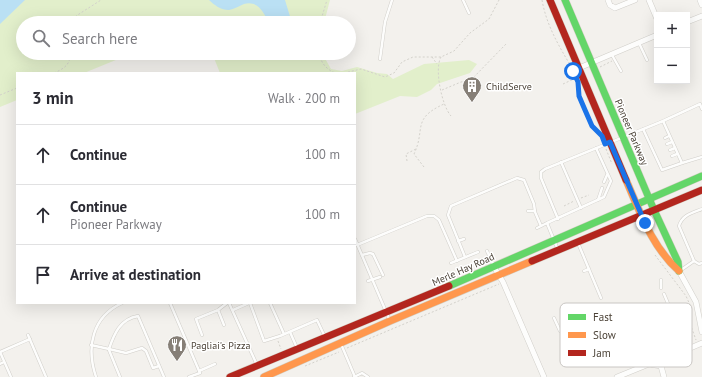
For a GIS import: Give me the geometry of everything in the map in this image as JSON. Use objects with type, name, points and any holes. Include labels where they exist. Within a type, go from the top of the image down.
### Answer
[{"type":"main road","name":"Pioneer Parkway","points":[[550,0],[579,68],[608,143],[641,215],[657,247],[668,263],[679,271]]},
{"type":"main road","name":"Pioneer Parkway","points":[[565,0],[654,210],[678,262],[679,271]]},
{"type":"main road","name":"Merle Hay Road","points":[[230,377],[297,348],[386,313],[702,176]]},
{"type":"main road","name":"Merle Hay Road","points":[[263,377],[342,347],[390,322],[501,278],[558,250],[578,243],[702,190]]},
{"type":"main road","points":[[257,365],[263,377]]},
{"type":"street","points":[[608,0],[610,5],[615,8],[635,0]]},
{"type":"street","points":[[649,0],[654,12]]},
{"type":"street","points":[[700,0],[702,6]]},
{"type":"street","points":[[690,21],[701,18]]},
{"type":"street","points":[[579,68],[654,36]]},
{"type":"street","points":[[494,266],[501,278],[544,377]]},
{"type":"street","name":"Pioneer Parkway","points":[[679,271],[696,302],[702,332]]},
{"type":"street","points":[[617,377],[640,367]]},
{"type":"street","points":[[661,367],[664,377]]},
{"type":"lane","points":[[380,59],[386,22],[392,0]]},
{"type":"lane","points":[[462,0],[469,14]]},
{"type":"lane","points":[[640,43],[647,60]]},
{"type":"lane","points":[[612,54],[621,71]]},
{"type":"lane","points":[[558,219],[540,175],[545,169],[701,104],[702,108]]},
{"type":"lane","points":[[663,121],[682,163]]},
{"type":"lane","points":[[643,129],[662,170],[702,157]]},
{"type":"lane","points":[[665,138],[670,136]]},
{"type":"lane","points":[[650,145],[655,142]]},
{"type":"lane","points":[[667,144],[672,142]]},
{"type":"lane","points":[[537,228],[604,197],[611,181],[596,148]]},
{"type":"lane","points":[[670,150],[675,148]]},
{"type":"lane","points":[[653,151],[658,149]]},
{"type":"lane","points":[[672,156],[677,154]]},
{"type":"lane","points":[[656,157],[660,155]]},
{"type":"lane","points":[[658,163],[663,161]]},
{"type":"lane","points":[[561,162],[581,208]]},
{"type":"lane","points":[[604,182],[607,175]]},
{"type":"lane","points":[[465,257],[448,215],[451,206],[517,178],[524,180],[541,226]]},
{"type":"lane","points":[[598,201],[602,188]]},
{"type":"lane","points":[[702,210],[683,217],[679,226],[694,261],[699,264],[702,263]]},
{"type":"lane","points":[[528,211],[535,211]]},
{"type":"lane","points":[[357,245],[427,216],[434,216],[440,220],[457,261]]},
{"type":"lane","points":[[547,223],[558,250]]},
{"type":"lane","points":[[458,241],[464,239]]},
{"type":"lane","points":[[356,242],[390,322]]},
{"type":"lane","points":[[578,243],[601,298]]},
{"type":"lane","points":[[487,251],[494,266]]},
{"type":"lane","points":[[451,263],[478,252]]},
{"type":"lane","points":[[362,255],[370,253],[374,254],[381,276],[368,281]]},
{"type":"lane","points":[[679,271],[691,265],[694,261]]},
{"type":"lane","points":[[361,266],[366,264]]},
{"type":"lane","points":[[584,271],[589,269]]},
{"type":"lane","points":[[661,280],[661,288]]},
{"type":"lane","points":[[664,294],[668,303]]},
{"type":"lane","points":[[96,377],[92,365],[91,345],[95,327],[102,317],[112,308],[120,304]]},
{"type":"lane","points":[[170,304],[199,371]]},
{"type":"lane","points":[[202,335],[196,319],[218,310],[227,304]]},
{"type":"lane","points":[[229,304],[233,310],[257,365]]},
{"type":"lane","points":[[233,310],[248,304]]},
{"type":"lane","points":[[250,304],[264,341],[318,320],[325,337]]},
{"type":"lane","points":[[270,304],[284,334]]},
{"type":"lane","points":[[218,310],[224,326]]},
{"type":"lane","points":[[120,377],[109,349],[120,325],[129,319],[138,316],[164,377]]},
{"type":"lane","points":[[554,318],[560,331]]},
{"type":"lane","points":[[290,332],[297,348]]},
{"type":"lane","points":[[28,335],[46,377]]},
{"type":"lane","points":[[10,377],[0,352],[30,339]]},
{"type":"lane","points":[[91,345],[126,353],[142,348],[146,350],[153,368],[159,366]]},
{"type":"lane","points":[[342,347],[354,377],[362,373],[368,377]]},
{"type":"lane","points":[[0,364],[4,362]]},
{"type":"lane","points":[[189,377],[200,373],[199,371],[215,364]]},
{"type":"path","points":[[76,16],[101,0]]},
{"type":"path","points":[[322,16],[327,0]]},
{"type":"path","points":[[348,72],[361,69],[385,77],[394,73],[402,62],[407,59],[419,56],[441,56],[454,51],[470,33],[489,19],[499,0]]},
{"type":"path","points":[[542,0],[543,11],[560,50],[571,66]]},
{"type":"path","points":[[442,90],[471,80],[508,43]]},
{"type":"path","points":[[437,64],[441,56]]},
{"type":"path","points":[[431,57],[437,64],[444,104],[447,112],[451,116]]},
{"type":"path","points":[[56,72],[66,67],[69,60]]},
{"type":"path","points":[[322,60],[323,64],[333,72]]},
{"type":"path","points":[[600,68],[614,60]]},
{"type":"path","points":[[575,75],[582,103],[592,126],[599,132]]},
{"type":"path","points":[[563,84],[576,78]]},
{"type":"path","points":[[471,80],[477,82]]},
{"type":"path","points":[[0,95],[16,88]]},
{"type":"path","points":[[424,166],[415,156],[419,129],[428,113],[444,104]]},
{"type":"path","points":[[608,143],[608,156],[614,167]]},
{"type":"path","points":[[407,160],[406,154],[417,149]]},
{"type":"path","points":[[653,252],[686,296],[689,303]]},
{"type":"path","points":[[300,368],[342,347],[501,278]]},
{"type":"path","points":[[692,328],[700,344]]},
{"type":"green space","points":[[0,0],[330,0],[326,16],[16,16],[16,60],[116,60],[86,72],[16,72],[16,100],[0,107]]},
{"type":"green space","points":[[215,60],[326,60],[331,69],[342,71],[357,67],[377,73],[387,74],[393,79],[424,64],[469,60],[477,64],[470,73],[437,84],[431,90],[417,97],[400,96],[356,114],[356,72],[220,72]]},
{"type":"water","points":[[0,0],[25,0],[0,24]]},
{"type":"water","points":[[209,0],[285,0],[290,16],[266,16],[260,8],[249,3],[231,10],[223,9],[213,4]]},
{"type":"traffic: fast","points":[[565,0],[654,210],[678,262],[679,271]]},
{"type":"traffic: fast","points":[[449,286],[702,176]]},
{"type":"traffic: slow","points":[[626,180],[654,240],[661,251],[679,271]]},
{"type":"traffic: slow","points":[[264,377],[390,321],[532,261]]},
{"type":"traffic: jam","points":[[550,0],[626,180]]},
{"type":"traffic: jam","points":[[532,261],[702,190]]},
{"type":"traffic: jam","points":[[230,377],[449,286]]},
{"type":"place","name":"ChildServe","points":[[472,103]]},
{"type":"place","name":"Pagliai's Pizza","points":[[177,362]]},
{"type":"route","points":[[573,71],[578,82],[579,96],[592,126],[602,136],[605,144],[610,142],[632,196],[645,223]]}]
